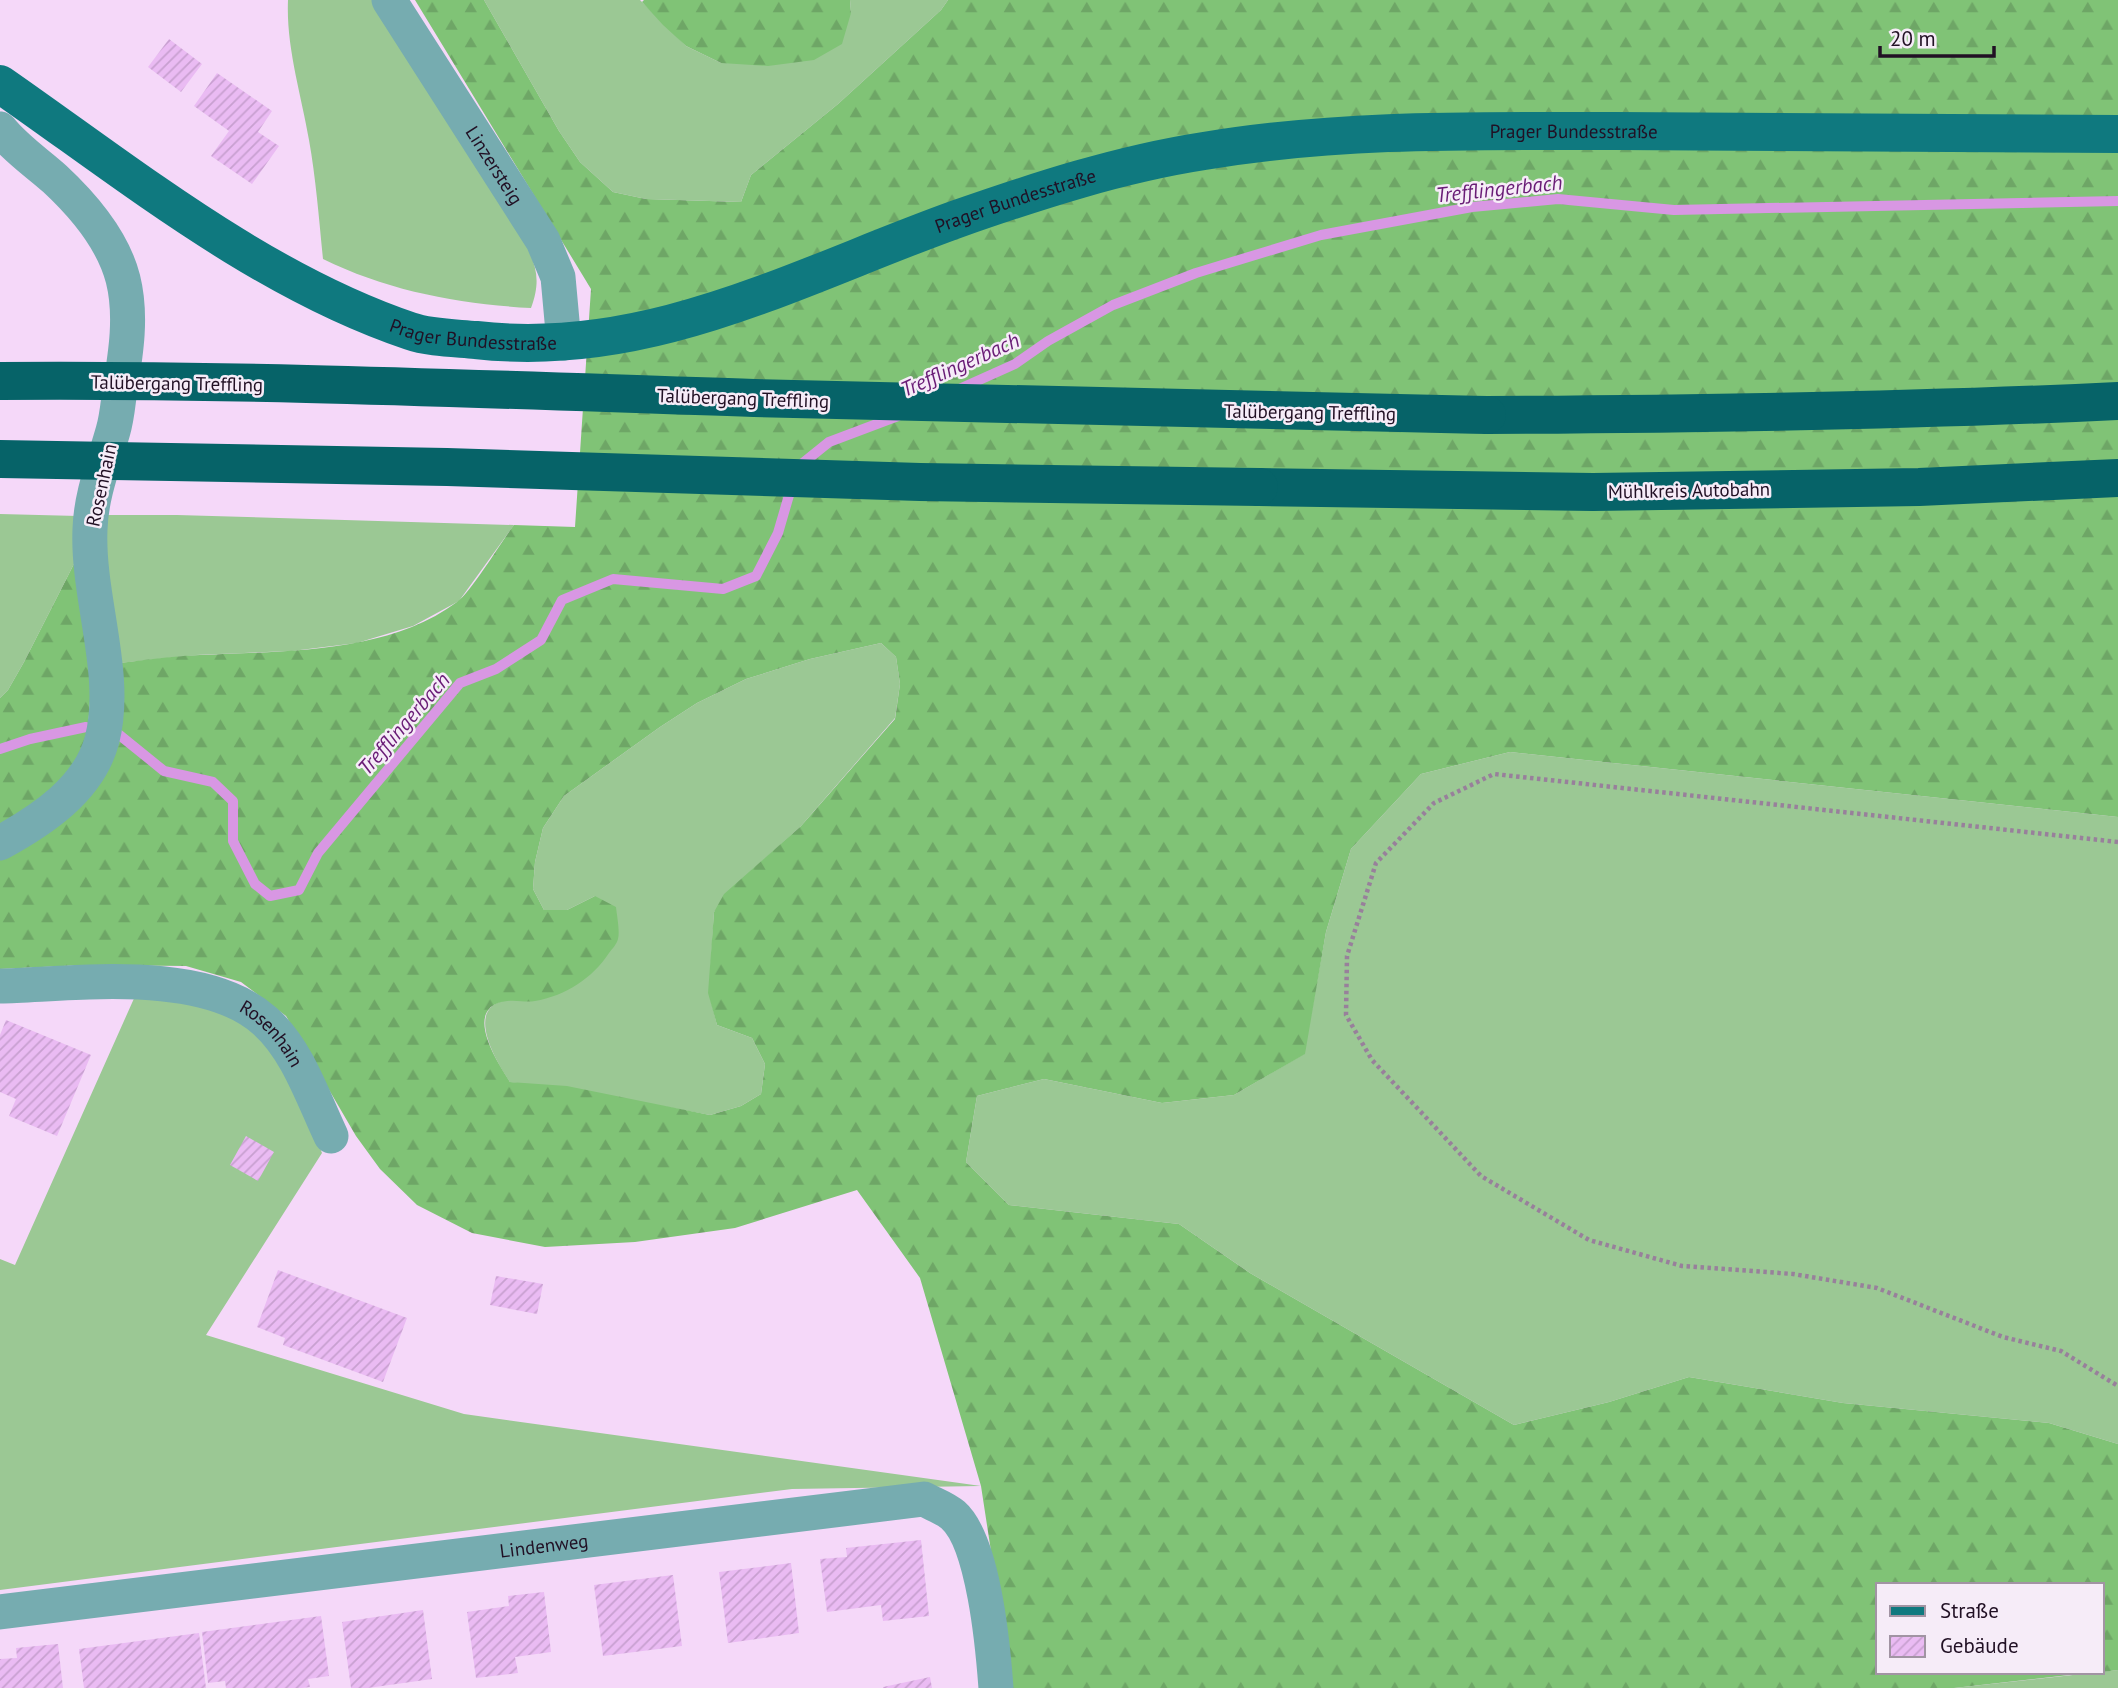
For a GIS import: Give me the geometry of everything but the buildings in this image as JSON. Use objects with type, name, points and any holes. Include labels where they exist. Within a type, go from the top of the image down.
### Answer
[{"type":"highway","name":"Talübergang Treffling","points":[[0,382],[442,388],[979,405],[1487,415],[1701,414],[2118,401]]},
{"type":"highway","name":"Mühlkreis Autobahn","points":[[0,459],[461,467],[920,482],[1593,492],[1919,487],[2118,478]]},
{"type":"main road","name":"Prager Bundesstraße","points":[[0,84],[190,216],[260,260],[343,305],[416,334],[502,343],[564,343],[645,331],[722,310],[788,287],[956,220],[1124,168],[1198,152],[1294,138],[1380,132],[1500,131],[2118,134]]},
{"type":"street","name":"Linzersteig","points":[[389,0],[543,241],[558,277],[564,343]]},
{"type":"street","name":"Rosenhain","points":[[0,130],[90,215],[108,245],[122,277],[128,306],[127,350],[114,428],[98,480],[90,525],[89,558],[105,676],[106,708],[102,742],[86,773],[68,797],[34,824],[0,843]]},
{"type":"street","name":"Rosenhain","points":[[0,986],[128,982],[162,984],[214,992],[244,1005],[266,1022],[287,1047],[331,1136]]},
{"type":"street","name":"Lindenweg","points":[[0,1612],[924,1499],[953,1515],[972,1543],[992,1639],[996,1688]]},
{"type":"path","points":[[2118,842],[1494,774],[1434,803],[1376,863],[1347,956],[1346,1015],[1372,1060],[1481,1176],[1589,1240],[1682,1266],[1793,1274],[1877,1288],[2003,1337],[2061,1351],[2118,1386]]},
{"type":"green space","points":[[288,0],[372,0],[520,232],[535,269],[535,297],[531,308],[477,303],[398,288],[323,259],[311,155],[292,53]]},
{"type":"green space","points":[[415,0],[484,0],[559,131],[580,162],[613,192],[646,199],[741,202],[751,175],[838,104],[941,10],[948,0],[2118,0],[2118,817],[1510,752],[1421,774],[1351,849],[1326,932],[1305,1054],[1234,1095],[1162,1103],[1044,1079],[977,1096],[966,1162],[1009,1205],[1179,1224],[1250,1273],[1514,1425],[1609,1402],[1689,1377],[1843,1403],[2049,1423],[2118,1444],[2118,1670],[2104,1672],[2104,1583],[1876,1583],[1876,1674],[2078,1674],[1954,1688],[1012,1688],[981,1486],[920,1278],[857,1190],[735,1228],[635,1242],[545,1247],[472,1233],[417,1205],[380,1169],[356,1136],[286,1016],[241,982],[186,966],[84,965],[0,969],[0,853],[80,794],[110,664],[177,656],[299,650],[367,641],[399,632],[429,619],[457,602],[514,525],[575,527],[591,289]],"holes":[[[881,643],[896,657],[900,684],[895,719],[801,826],[724,894],[714,912],[708,993],[717,1025],[752,1038],[765,1064],[761,1094],[741,1106],[710,1115],[567,1086],[510,1082],[488,1041],[485,1018],[489,1009],[503,1002],[546,999],[567,990],[595,970],[618,939],[616,907],[595,896],[567,910],[544,910],[533,889],[535,862],[543,828],[564,796],[697,703],[746,679],[810,659]]]},
{"type":"green space","points":[[484,0],[640,0],[686,46],[721,63],[851,13],[850,0],[948,0],[941,10],[838,104],[751,175],[741,202],[646,199],[613,192],[580,162],[559,131]]},
{"type":"green space","points":[[850,0],[851,13],[842,44],[814,60],[768,66],[721,63],[686,46],[642,2]]},
{"type":"green space","points":[[0,514],[78,516],[78,556],[24,662],[8,690],[0,698]]},
{"type":"green space","points":[[103,515],[514,525],[459,601],[413,626],[357,643],[292,651],[196,655],[110,664]]},
{"type":"green space","points":[[78,556],[94,650],[87,740],[64,781],[0,828],[0,698],[8,690],[24,662]]},
{"type":"green space","points":[[881,643],[896,657],[900,684],[895,718],[801,826],[750,872],[714,912],[709,993],[717,1025],[752,1038],[765,1064],[761,1094],[741,1106],[710,1115],[603,1095],[510,1082],[487,1037],[487,1012],[496,1004],[510,1000],[533,1001],[595,896],[567,910],[544,910],[533,889],[535,862],[543,828],[564,796],[697,703],[746,679],[810,659]]},
{"type":"green space","points":[[1510,752],[2118,817],[2118,1444],[2049,1423],[1843,1403],[1689,1377],[1609,1402],[1514,1425],[1250,1273],[1179,1224],[1009,1205],[966,1162],[977,1096],[1044,1079],[1162,1103],[1234,1095],[1304,1054],[1326,932],[1351,849],[1421,774]]},
{"type":"green space","points":[[136,994],[192,998],[250,1022],[295,1088],[322,1153],[206,1335],[464,1414],[981,1486],[792,1489],[0,1590],[0,1259],[15,1265]]},
{"type":"green space","points":[[2118,1670],[2118,1688],[1954,1688],[2104,1674],[2104,1672]]},
{"type":"waterway","name":"Trefflingerbach","points":[[957,390],[1015,364],[1048,341],[1113,305],[1196,273],[1321,235],[1472,207],[1558,199],[1674,210],[2118,201]]},
{"type":"waterway","name":"Trefflingerbach","points":[[798,467],[829,442],[898,416]]},
{"type":"waterway","name":"Trefflingerbach","points":[[117,733],[164,771],[213,782],[233,801],[233,841],[255,884],[270,896],[299,890],[318,853],[460,683],[496,669],[541,640],[562,600],[613,579],[723,589],[756,576],[778,533],[792,485]]},
{"type":"waterway","name":"Trefflingerbach","points":[[0,749],[30,739],[86,727]]}]
